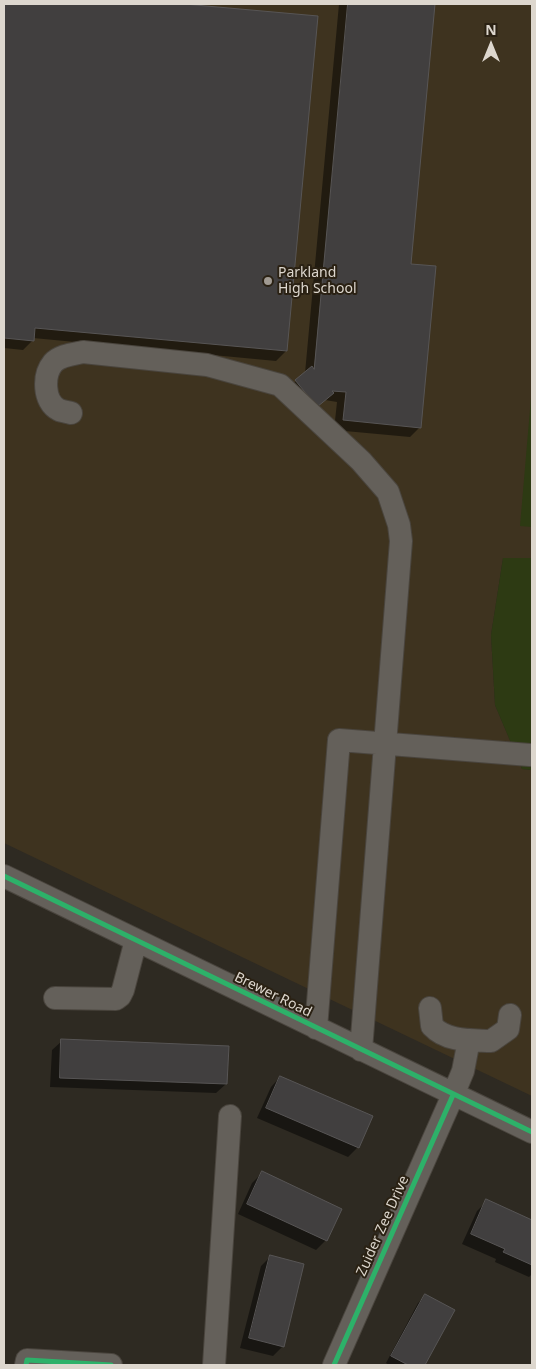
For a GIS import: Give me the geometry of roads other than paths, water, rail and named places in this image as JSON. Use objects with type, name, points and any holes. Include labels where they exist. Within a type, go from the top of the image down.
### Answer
[{"type":"street","points":[[71,412],[58,410],[50,401],[46,388],[47,373],[54,361],[66,356],[83,352],[207,365],[280,385],[362,461],[388,492],[399,525],[401,541],[360,1050]]},
{"type":"street","points":[[316,1028],[339,740],[530,755]]},
{"type":"street","name":"Brewer Road","points":[[4,876],[532,1132]]},
{"type":"street","points":[[55,998],[116,999],[123,990],[136,940]]},
{"type":"street","points":[[430,1008],[432,1026],[438,1032],[447,1037],[470,1040],[492,1041],[508,1029],[510,1015]]},
{"type":"street","name":"Zuider Zee Drive","points":[[334,1365],[464,1071],[470,1040]]},
{"type":"street","points":[[214,1365],[230,1116]]},
{"type":"street","points":[[26,1365],[27,1360],[111,1365]]},
{"type":"place","name":"Parkland High School","points":[[268,281]]}]
